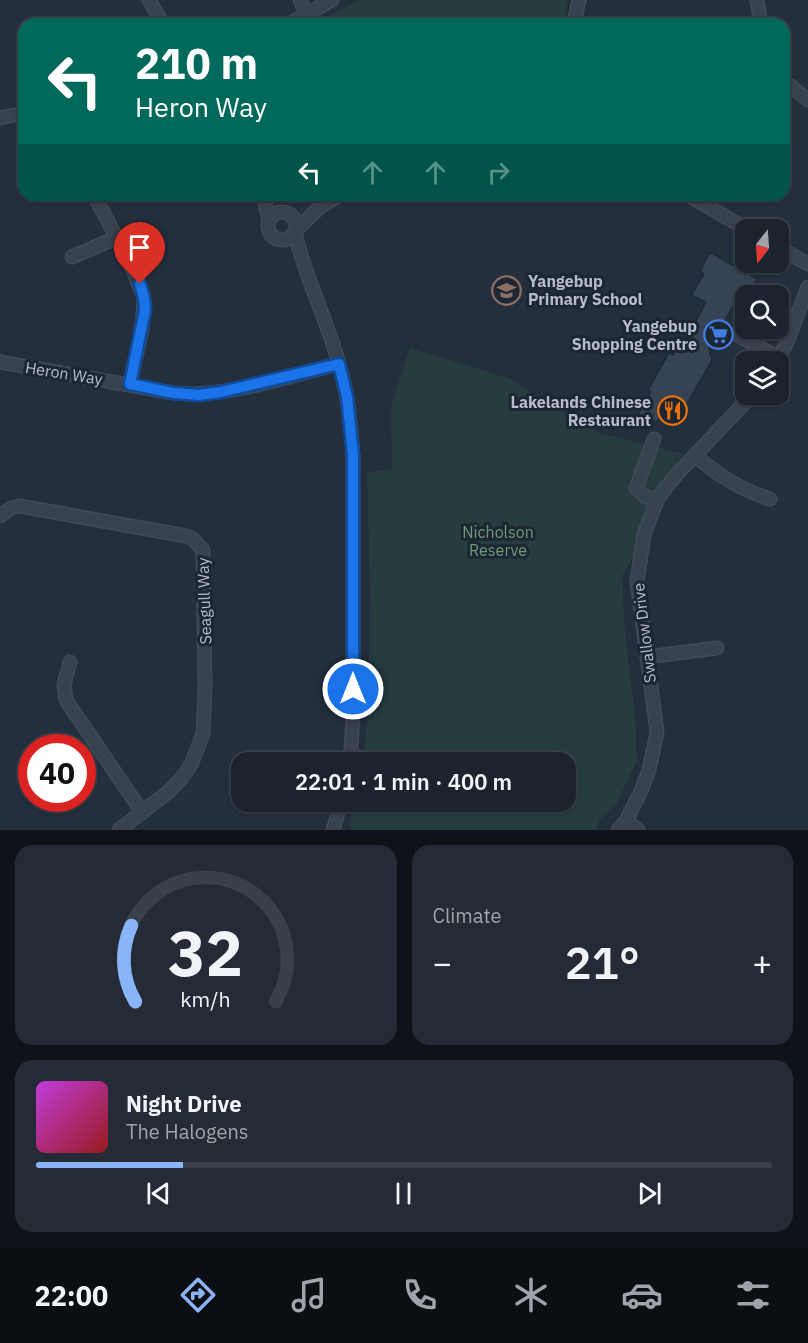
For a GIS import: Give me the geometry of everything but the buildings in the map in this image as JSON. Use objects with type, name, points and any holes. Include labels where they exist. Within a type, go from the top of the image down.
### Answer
[{"type":"street","points":[[149,0],[160,18]]},
{"type":"street","points":[[300,0],[306,14]]},
{"type":"street","points":[[299,18],[332,0]]},
{"type":"street","points":[[575,18],[579,0]]},
{"type":"street","points":[[757,0],[760,18]]},
{"type":"street","points":[[790,86],[808,100]]},
{"type":"street","points":[[0,118],[18,114]]},
{"type":"street","points":[[97,201],[140,284],[144,298],[142,330],[130,384]]},
{"type":"street","points":[[266,201],[270,233],[301,261]]},
{"type":"street","points":[[272,201],[296,220],[301,261],[339,364],[347,397],[353,455],[354,717],[351,752]]},
{"type":"street","points":[[280,240],[289,239],[320,207],[330,201]]},
{"type":"street","points":[[698,201],[735,222]]},
{"type":"street","points":[[268,221],[274,214],[320,207]]},
{"type":"street","points":[[72,257],[116,238]]},
{"type":"street","points":[[789,253],[808,264]]},
{"type":"street","points":[[782,351],[808,287]]},
{"type":"street","points":[[744,339],[763,351]]},
{"type":"street","name":"Heron Way","points":[[0,362],[174,393],[199,395],[221,392],[339,364]]},
{"type":"street","name":"Swallow Drive","points":[[622,826],[649,770],[657,732],[639,612],[637,581],[644,535],[657,501],[676,474],[743,405]]},
{"type":"street","points":[[654,439],[636,488],[644,496],[657,501]]},
{"type":"street","points":[[695,455],[712,471],[738,487],[770,500]]},
{"type":"street","name":"Seagull Way","points":[[0,516],[11,508],[20,506],[186,536],[193,539],[203,550],[206,687],[203,734],[191,765],[181,779],[119,830]]},
{"type":"street","points":[[647,657],[717,648]]},
{"type":"street","points":[[70,662],[64,685],[66,700],[142,812]]},
{"type":"street","points":[[333,830],[339,812]]},
{"type":"street","points":[[622,826],[638,830]]},
{"type":"green space","points":[[358,0],[568,0],[565,18],[325,18]]},
{"type":"green space","name":"Nicholson Reserve","points":[[410,348],[508,378],[596,432],[684,454],[649,501],[633,558],[622,576],[637,760],[617,803],[599,821],[597,830],[352,830],[349,825],[353,812],[576,812],[576,752],[364,752],[369,706],[370,589],[367,472],[392,469],[391,406]]},
{"type":"place","name":"Yangebup Primary School","points":[[507,290]]},
{"type":"place","name":"Yangebup Shopping Centre","points":[[718,335]]},
{"type":"place","name":"Lakelands Chinese Restaurant","points":[[672,411]]},
{"type":"route","points":[[140,284],[145,310],[130,384],[174,393],[199,395],[221,392],[339,364],[352,429],[353,689]]}]
